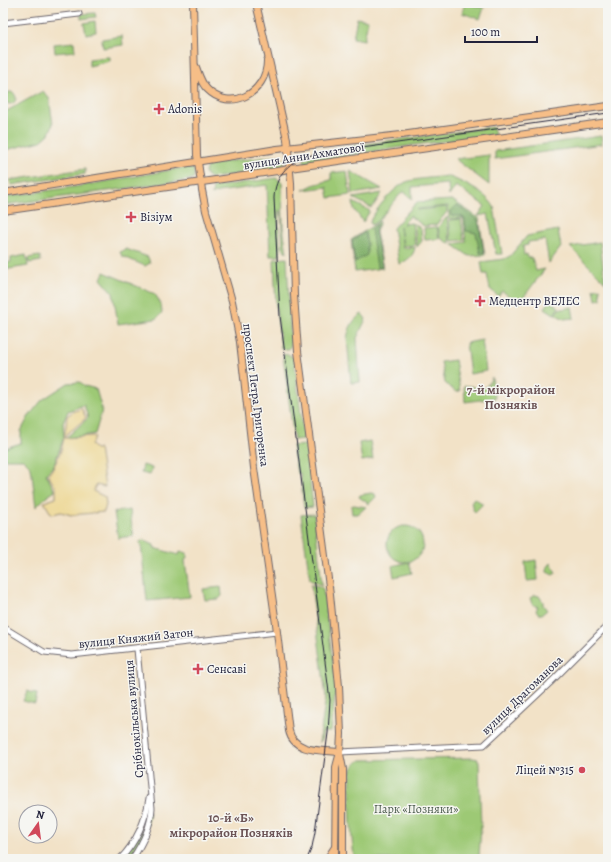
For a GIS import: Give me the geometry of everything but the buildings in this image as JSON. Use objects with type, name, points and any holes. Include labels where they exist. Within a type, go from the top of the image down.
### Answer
[{"type":"main road","name":"проспект Петра Григоренка","points":[[193,3],[198,161],[206,211],[232,301],[240,342],[254,468],[291,738],[294,743],[301,747],[340,752]]},
{"type":"main road","points":[[256,3],[287,139],[298,351],[334,628],[340,694],[340,752],[343,769],[344,859]]},
{"type":"main road","points":[[194,59],[201,80],[206,89],[214,95],[233,99],[247,96],[257,89],[262,83],[267,68],[267,53]]},
{"type":"main road","name":"вулиця Анни Ахматової","points":[[3,193],[198,161],[401,135],[608,106]]},
{"type":"main road","name":"вулиця Анни Ахматової","points":[[3,211],[608,122]]},
{"type":"main road","points":[[335,859],[336,767],[340,752]]},
{"type":"main road","points":[[327,859],[335,846]]},
{"type":"street","points":[[3,23],[79,14]]},
{"type":"street","name":"вулиця Драгоманова","points":[[340,752],[484,745],[547,686],[608,625]]},
{"type":"street","name":"вулиця Княжий Затон","points":[[3,627],[44,652],[72,656],[277,632]]},
{"type":"street","name":"Срібнокільська вулиця","points":[[132,859],[144,840],[149,827],[152,808],[137,649]]},
{"type":"street","name":"Срібнокільська вулиця","points":[[120,859],[131,846],[140,831],[148,803],[150,787]]},
{"type":"green space","points":[[465,3],[484,8],[480,19],[462,13]]},
{"type":"green space","points":[[95,13],[96,17],[81,19],[81,14]]},
{"type":"green space","points":[[357,18],[368,20],[364,40],[353,38]]},
{"type":"green space","points":[[95,21],[96,32],[86,34],[84,23]]},
{"type":"green space","points":[[122,36],[123,45],[103,48],[102,39]]},
{"type":"green space","points":[[74,42],[75,51],[55,53],[54,44]]},
{"type":"green space","points":[[110,57],[110,61],[89,66],[89,59]]},
{"type":"green space","points":[[43,91],[49,98],[53,124],[49,134],[41,141],[3,152],[3,113]]},
{"type":"green space","points":[[10,92],[14,94],[16,98],[14,102],[10,104],[6,102],[4,98],[6,94]]},
{"type":"green space","points":[[493,127],[495,135],[414,145],[304,163],[304,160],[315,154],[350,148],[350,146]]},
{"type":"green space","points":[[601,136],[602,144],[495,159],[495,151]]},
{"type":"green space","points":[[489,155],[489,185],[455,159]]},
{"type":"green space","points":[[278,156],[284,160],[281,168],[212,178],[207,176],[205,172],[207,166],[211,163]]},
{"type":"green space","points":[[188,167],[194,170],[194,178],[189,180],[3,205],[3,197],[80,186]]},
{"type":"green space","points":[[85,169],[85,174],[11,185],[10,180]]},
{"type":"green space","points":[[347,171],[350,195],[329,198],[327,187],[303,190],[313,185],[331,180],[331,173]]},
{"type":"green space","points":[[350,171],[382,189],[353,194]]},
{"type":"green space","points":[[447,176],[474,188],[491,202],[494,207],[502,254],[496,254],[488,214],[478,216],[485,206],[456,186],[449,196],[448,184],[412,187],[412,199],[403,191],[378,221],[371,225],[370,221],[377,210],[390,194],[401,185],[415,180]]},
{"type":"green space","points":[[276,178],[282,182],[283,227],[287,253],[283,248],[281,211],[278,211],[280,256],[270,256],[267,185],[218,192],[212,195],[213,187]]},
{"type":"green space","points":[[382,193],[372,208],[353,198]]},
{"type":"green space","points":[[452,200],[479,218],[485,255],[469,256],[452,244],[466,242],[463,218],[449,219],[448,206],[418,209],[417,210],[447,207],[447,212],[436,225],[424,226],[411,217],[411,215],[403,224],[412,223],[415,245],[403,246],[400,227],[403,248],[415,247],[410,258],[399,264],[393,228],[417,202]]},
{"type":"green space","points":[[353,202],[370,211],[363,222],[354,209]]},
{"type":"green space","points":[[457,205],[478,220],[484,253],[480,253],[476,233],[466,231],[465,219],[461,216],[452,216],[451,211]]},
{"type":"green space","points":[[447,217],[450,244],[440,238],[438,227]]},
{"type":"green space","points":[[461,219],[464,240],[451,241],[449,220]]},
{"type":"green space","points":[[380,221],[376,232],[383,268],[355,272],[351,240]]},
{"type":"green space","points":[[414,223],[421,229],[422,241],[417,247]]},
{"type":"green space","points":[[377,224],[375,231],[382,267],[377,267],[371,229]]},
{"type":"green space","points":[[437,227],[439,239],[425,240],[424,228]]},
{"type":"green space","points":[[558,230],[561,247],[549,263],[545,240],[528,242],[528,245],[523,246],[524,255],[527,254],[528,258],[532,258],[536,271],[545,269],[519,303],[502,291],[498,296],[490,289],[487,274],[483,274],[481,262],[504,259],[510,256],[527,236]]},
{"type":"green space","points":[[365,232],[367,255],[355,262],[352,241]]},
{"type":"green space","points":[[600,242],[605,282],[570,247]]},
{"type":"green space","points":[[126,249],[148,257],[150,263],[145,266],[122,256],[120,252]]},
{"type":"green space","points":[[26,255],[28,266],[3,270],[3,264],[11,262],[11,258]]},
{"type":"green space","points":[[40,256],[41,261],[29,263],[28,258]]},
{"type":"green space","points":[[287,258],[291,345],[289,349],[282,349],[276,309],[274,260]]},
{"type":"green space","points":[[104,272],[155,294],[161,304],[162,313],[156,319],[118,324],[113,293],[101,279]]},
{"type":"green space","points":[[600,288],[601,299],[596,300],[594,289]]},
{"type":"green space","points":[[550,301],[559,307],[554,314],[545,308]]},
{"type":"green space","points":[[572,307],[574,318],[564,319],[555,314],[560,308],[563,309]]},
{"type":"green space","points":[[362,314],[366,319],[357,338],[360,382],[351,383],[347,338],[352,324],[356,318]]},
{"type":"green space","points":[[482,340],[486,371],[470,374],[466,343]]},
{"type":"green space","points":[[288,354],[294,358],[304,439],[294,440],[283,355]]},
{"type":"green space","points":[[455,360],[460,391],[456,392],[445,383],[441,362]]},
{"type":"green space","points":[[492,377],[495,398],[465,402],[464,386],[482,389]]},
{"type":"green space","points":[[80,382],[85,386],[96,389],[102,410],[95,434],[66,438],[88,418],[84,405],[68,411],[63,423],[64,437],[54,465],[46,474],[55,491],[36,507],[31,467],[23,459],[3,459],[3,453],[5,448],[21,443],[21,431],[29,416],[42,400],[68,383]]},
{"type":"green space","points":[[370,441],[373,459],[362,461],[359,443]]},
{"type":"green space","points":[[306,445],[313,507],[304,508],[300,473],[297,473],[292,446]]},
{"type":"green space","points":[[143,465],[152,468],[150,475],[141,473]]},
{"type":"green space","points":[[371,493],[375,494],[376,497],[369,504],[359,497],[360,495]]},
{"type":"green space","points":[[474,498],[482,503],[482,505],[475,512],[471,502]]},
{"type":"green space","points":[[351,506],[366,507],[358,514],[352,514]]},
{"type":"green space","points":[[130,510],[133,536],[118,538],[114,512]]},
{"type":"green space","points":[[314,514],[322,585],[310,580],[301,515]]},
{"type":"green space","points":[[408,526],[418,531],[422,537],[422,551],[418,557],[412,561],[402,562],[392,557],[388,551],[387,541],[392,531],[398,527]]},
{"type":"green space","points":[[143,540],[154,545],[154,548],[179,555],[180,551],[187,553],[185,561],[190,597],[147,601],[141,545],[139,543]]},
{"type":"green space","points":[[536,560],[538,580],[527,581],[525,562]]},
{"type":"green space","points":[[409,562],[412,573],[394,577],[392,566]]},
{"type":"green space","points":[[551,563],[556,573],[553,575],[547,572],[547,568]]},
{"type":"green space","points":[[311,585],[319,586],[323,589],[336,686],[331,732],[323,732],[319,743],[326,697]]},
{"type":"green space","points":[[221,587],[222,596],[219,599],[205,600],[203,589]]},
{"type":"green space","points":[[535,595],[539,596],[547,610],[542,614],[539,614],[536,610],[538,607],[532,604],[530,598]]},
{"type":"green space","points":[[27,691],[37,694],[35,704],[23,701]]},
{"type":"green space","name":"Парк «Позняки»","points":[[478,759],[479,763],[481,828],[479,857],[468,859],[355,859],[351,828],[350,786],[352,769],[356,763],[361,760]]},
{"type":"green space","points":[[149,811],[145,833],[128,859],[122,859],[141,831]]},
{"type":"sand","points":[[82,409],[86,418],[67,434],[65,438],[95,437],[91,445],[95,449],[99,449],[105,487],[96,485],[93,491],[105,497],[106,505],[104,512],[71,515],[61,512],[53,514],[44,502],[56,498],[56,488],[48,475],[60,454],[67,416],[74,411]]},
{"type":"tram line","points":[[307,859],[312,847],[315,832],[328,733],[330,700],[280,316],[274,198],[277,184],[283,172],[288,167],[306,156],[608,113]]},
{"type":"place","name":"Adonis","points":[[159,109]]},
{"type":"place","name":"Візіум","points":[[131,217]]},
{"type":"place","name":"Медцентр ВЕЛЕС","points":[[480,301]]},
{"type":"place","name":"Сенсаві","points":[[198,669]]},
{"type":"place","name":"Ліцей №315","points":[[582,770]]},
{"type":"district","name":"7-й мікрорайон Позняків","points":[[511,396]]},
{"type":"district","name":"10-й «Б» мікрорайон Позняків","points":[[231,824]]}]
